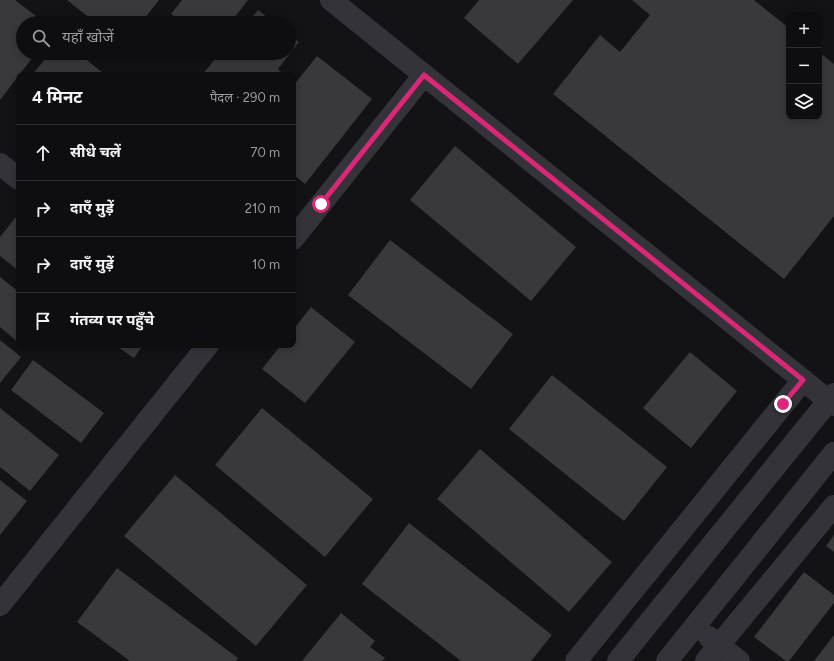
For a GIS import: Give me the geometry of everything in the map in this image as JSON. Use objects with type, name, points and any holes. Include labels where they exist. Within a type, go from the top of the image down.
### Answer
[{"type":"street","points":[[330,0],[803,380],[832,400],[618,661]]},
{"type":"street","points":[[296,235],[424,75]]},
{"type":"street","points":[[0,605],[206,348]]},
{"type":"street","points":[[576,661],[803,380]]},
{"type":"street","points":[[667,661],[834,453]]},
{"type":"street","points":[[713,653],[834,506]]},
{"type":"street","points":[[695,626],[713,653],[739,661]]},
{"type":"building","points":[[0,0],[15,0],[36,16],[16,16],[16,60],[31,60],[21,72],[16,72],[16,79],[0,100]]},
{"type":"building","points":[[67,0],[159,0],[146,16],[87,16]]},
{"type":"building","points":[[182,0],[248,0],[235,16],[174,16],[171,14]]},
{"type":"building","points":[[479,0],[573,0],[518,64],[464,18]]},
{"type":"building","points":[[632,0],[754,0],[786,26],[786,120],[822,120],[822,54],[834,64],[834,216],[784,279],[553,94],[600,35],[620,52],[650,15]]},
{"type":"building","points":[[258,10],[265,16],[253,16]]},
{"type":"building","points":[[317,56],[372,99],[305,184],[296,176],[296,82]]},
{"type":"building","points":[[44,60],[87,60],[102,72],[34,72]]},
{"type":"building","points":[[214,60],[285,60],[278,69],[281,72],[204,72]]},
{"type":"building","points":[[455,146],[576,247],[531,301],[410,200]]},
{"type":"building","points":[[16,217],[16,269],[0,256],[0,237]]},
{"type":"building","points":[[390,240],[513,334],[471,389],[348,295]]},
{"type":"building","points":[[0,277],[16,290],[16,340],[0,327]]},
{"type":"building","points":[[311,307],[355,342],[305,403],[262,369],[279,348],[296,348],[296,326]]},
{"type":"building","points":[[0,340],[21,357],[0,383]]},
{"type":"building","points":[[119,348],[141,348],[134,358]]},
{"type":"building","points":[[690,352],[737,391],[691,448],[643,408]]},
{"type":"building","points":[[33,360],[104,413],[81,443],[11,390]]},
{"type":"building","points":[[552,375],[667,467],[624,521],[509,429]]},
{"type":"building","points":[[0,408],[59,455],[30,491],[0,467]]},
{"type":"building","points":[[262,408],[373,499],[325,557],[215,465]]},
{"type":"building","points":[[480,449],[612,562],[569,612],[437,499]]},
{"type":"building","points":[[175,475],[307,585],[256,646],[124,536]]},
{"type":"building","points":[[0,480],[27,501],[0,535]]},
{"type":"building","points":[[409,523],[552,635],[531,661],[461,661],[362,584]]},
{"type":"building","points":[[834,535],[834,552],[826,546]]},
{"type":"building","points":[[117,568],[238,658],[236,661],[130,661],[77,622]]},
{"type":"building","points":[[804,572],[834,595],[834,603],[789,661],[786,661],[754,637]]},
{"type":"building","points":[[341,613],[375,641],[370,647],[385,658],[382,661],[302,661]]},
{"type":"building","points":[[834,635],[834,661],[814,661]]},
{"type":"route","points":[[321,204],[424,75],[803,380],[783,404]]}]
